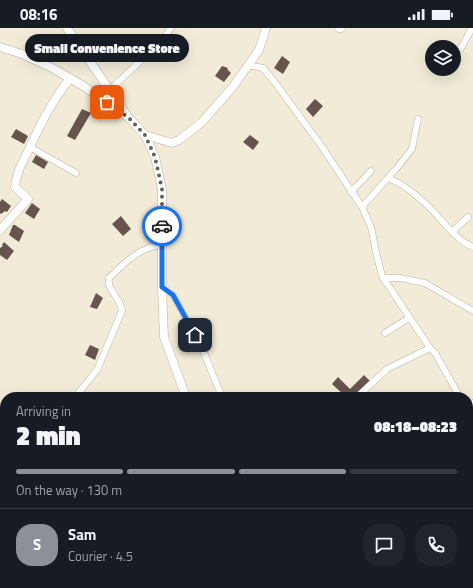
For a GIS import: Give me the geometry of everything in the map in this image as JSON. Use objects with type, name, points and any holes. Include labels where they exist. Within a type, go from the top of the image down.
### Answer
[{"type":"main road","points":[[67,28],[129,118],[145,135],[155,157],[162,189],[162,287],[164,337],[184,392]]},
{"type":"main road","points":[[145,135],[172,143],[179,140],[206,117],[232,88],[259,50],[266,28]]},
{"type":"main road","points":[[0,47],[22,54],[54,69],[85,87],[129,118]]},
{"type":"main road","points":[[0,230],[28,199],[15,187],[19,167],[57,94],[70,78]]},
{"type":"street","points":[[110,90],[159,43],[172,28]]},
{"type":"street","points":[[461,48],[472,28]]},
{"type":"street","points":[[248,65],[263,68],[273,80],[304,121],[362,207],[371,227],[376,252],[384,278],[409,318],[435,353],[457,392]]},
{"type":"street","points":[[362,207],[412,149],[418,119]]},
{"type":"street","points":[[30,147],[76,173]]},
{"type":"street","points":[[351,192],[371,171]]},
{"type":"street","points":[[388,178],[397,182],[416,196],[431,209],[452,232],[473,247]]},
{"type":"street","points":[[452,232],[468,217]]},
{"type":"street","points":[[79,392],[97,370],[122,311],[122,306],[108,284],[108,278],[142,250],[155,245],[162,245]]},
{"type":"street","points":[[384,278],[400,278],[425,283],[473,311]]},
{"type":"street","points":[[162,287],[173,295],[202,348],[220,392]]},
{"type":"street","points":[[385,333],[409,318]]},
{"type":"street","points":[[362,392],[387,369],[430,348]]},
{"type":"building","points":[[282,56],[290,62],[283,74],[274,68]]},
{"type":"building","points":[[222,66],[228,68],[227,69],[231,73],[224,82],[215,76]]},
{"type":"building","points":[[315,99],[323,106],[313,117],[306,109]]},
{"type":"building","points":[[82,109],[91,113],[75,140],[67,136]]},
{"type":"building","points":[[16,129],[28,136],[24,144],[11,137]]},
{"type":"building","points":[[250,135],[259,142],[253,150],[243,142]]},
{"type":"building","points":[[36,155],[48,162],[44,169],[32,162]]},
{"type":"building","points":[[2,199],[11,206],[7,212],[5,211],[1,214],[0,202]]},
{"type":"building","points":[[32,203],[40,209],[34,219],[25,213]]},
{"type":"building","points":[[121,216],[131,229],[123,236],[112,224]]},
{"type":"building","points":[[13,225],[24,231],[19,242],[9,235]]},
{"type":"building","points":[[4,242],[14,251],[7,260],[0,255],[0,248],[3,246],[2,245]]},
{"type":"building","points":[[96,293],[103,298],[97,309],[90,307]]},
{"type":"building","points":[[90,345],[99,349],[95,360],[85,355]]},
{"type":"building","points":[[364,375],[370,381],[359,392],[341,392],[332,384],[338,377],[350,389]]},
{"type":"way so far","points":[[107,102],[129,118],[145,135],[155,157],[162,189],[162,226]]},
{"type":"place","name":"Small Convenience Store","points":[[107,102]]},
{"type":"route","points":[[162,226],[162,287],[173,295],[195,335]]}]
